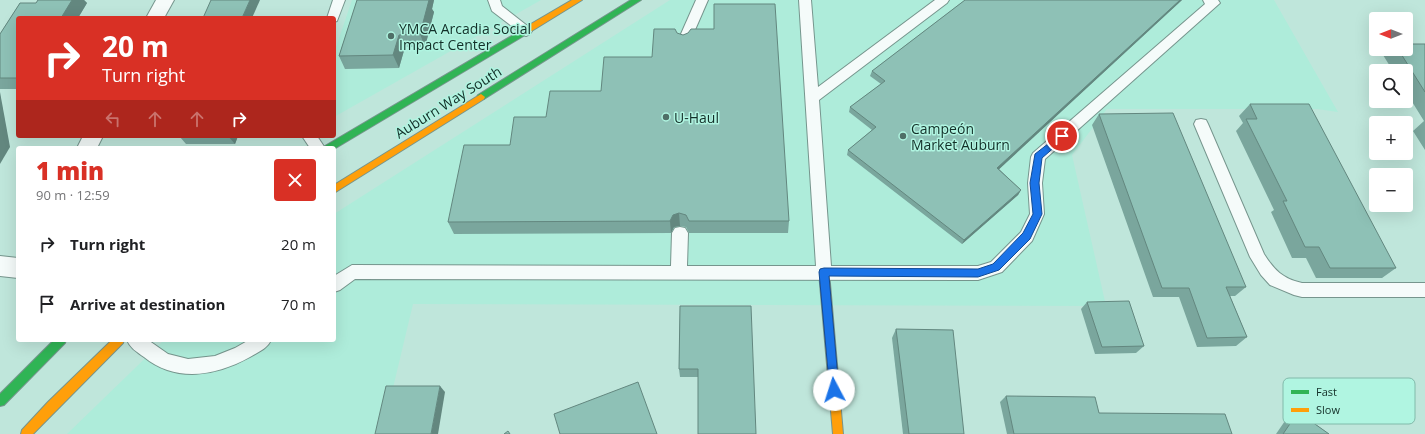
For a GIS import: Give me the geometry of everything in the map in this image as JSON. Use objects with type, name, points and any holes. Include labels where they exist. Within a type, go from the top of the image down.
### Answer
[{"type":"main road","name":"Auburn Way South","points":[[331,146],[578,0]]},
{"type":"main road","name":"Auburn Way South","points":[[336,188],[637,0]]},
{"type":"main road","points":[[824,272],[838,434]]},
{"type":"main road","points":[[0,401],[59,342]]},
{"type":"main road","points":[[26,434],[117,342]]},
{"type":"street","points":[[156,16],[165,0]]},
{"type":"street","points":[[0,266],[16,268]]},
{"type":"lane","points":[[334,16],[339,0]]},
{"type":"lane","points":[[494,0],[496,8],[526,31]]},
{"type":"lane","points":[[683,43],[702,0]]},
{"type":"lane","points":[[805,0],[824,272]]},
{"type":"lane","points":[[812,98],[943,0]]},
{"type":"lane","points":[[336,284],[352,272],[978,273],[996,267],[1027,236],[1037,214],[1035,183],[1038,157],[1214,3],[1209,0]]},
{"type":"lane","points":[[1201,124],[1258,257],[1265,270],[1275,280],[1285,286],[1302,290],[1425,290]]},
{"type":"lane","points":[[679,273],[680,233]]},
{"type":"lane","points":[[138,342],[163,361],[186,367],[208,366],[229,360],[260,342]]},
{"type":"shaded area","points":[[352,0],[541,0],[336,116],[336,47]]},
{"type":"shaded area","points":[[670,0],[1274,0],[1338,112],[1317,109],[1107,109],[1072,155],[1106,306],[413,304],[382,434],[67,434],[162,342],[336,342],[336,213]]},
{"type":"building","points":[[38,0],[72,0],[62,16],[16,16],[16,78],[0,78],[0,34],[20,3],[36,3]]},
{"type":"building","points":[[211,0],[250,0],[243,16],[204,16]]},
{"type":"building","name":"YMCA Arcadia Social Impact Center","points":[[357,0],[429,0],[420,34],[399,35],[393,55],[339,56]]},
{"type":"building","points":[[965,0],[1180,0],[997,168],[1021,190],[964,240],[848,150],[876,127],[850,107],[885,81],[872,71]]},
{"type":"building","name":"U-Haul","points":[[714,4],[775,4],[789,221],[689,221],[686,215],[679,213],[673,215],[670,221],[448,222],[464,145],[510,145],[514,117],[546,117],[550,91],[601,91],[604,57],[652,57],[654,29],[675,29],[677,33],[683,35],[688,33],[691,29],[714,29]]},
{"type":"building","points":[[1413,44],[1425,44],[1425,92],[1413,73],[1413,64],[1407,64],[1402,56],[1413,56]]},
{"type":"building","points":[[1250,104],[1309,104],[1396,268],[1330,268],[1319,247],[1305,247],[1283,201],[1287,201],[1246,119],[1257,119]]},
{"type":"building","points":[[1173,113],[1246,287],[1226,287],[1247,337],[1207,338],[1189,288],[1162,288],[1099,114]]},
{"type":"building","points":[[1129,301],[1144,346],[1102,347],[1087,302]]},
{"type":"building","points":[[680,306],[751,306],[756,434],[698,434],[698,369],[679,369]]},
{"type":"building","points":[[896,329],[953,330],[964,434],[909,434]]},
{"type":"building","points":[[638,382],[657,434],[560,434],[554,414]]},
{"type":"building","points":[[386,386],[440,386],[431,434],[375,434]]},
{"type":"building","points":[[1006,396],[1095,397],[1099,413],[1225,414],[1232,434],[1014,434]]},
{"type":"building","points":[[1290,424],[1315,424],[1329,434],[1283,434]]},
{"type":"traffic: fast","points":[[481,97],[637,0]]},
{"type":"traffic: fast","points":[[331,146],[527,30]]},
{"type":"traffic: fast","points":[[0,401],[59,342]]},
{"type":"traffic: slow","points":[[527,30],[578,0]]},
{"type":"traffic: slow","points":[[336,188],[481,97]]},
{"type":"traffic: slow","points":[[824,272],[838,434]]},
{"type":"traffic: slow","points":[[26,434],[117,342]]},
{"type":"place","name":"YMCA Arcadia Social Impact Center","points":[[391,36]]},
{"type":"place","name":"U-Haul","points":[[666,117]]},
{"type":"place","name":"Campeón Market Auburn","points":[[903,136]]},
{"type":"route","points":[[834,390],[824,272],[978,273],[996,267],[1027,236],[1037,214],[1035,183],[1038,157],[1062,136]]}]
